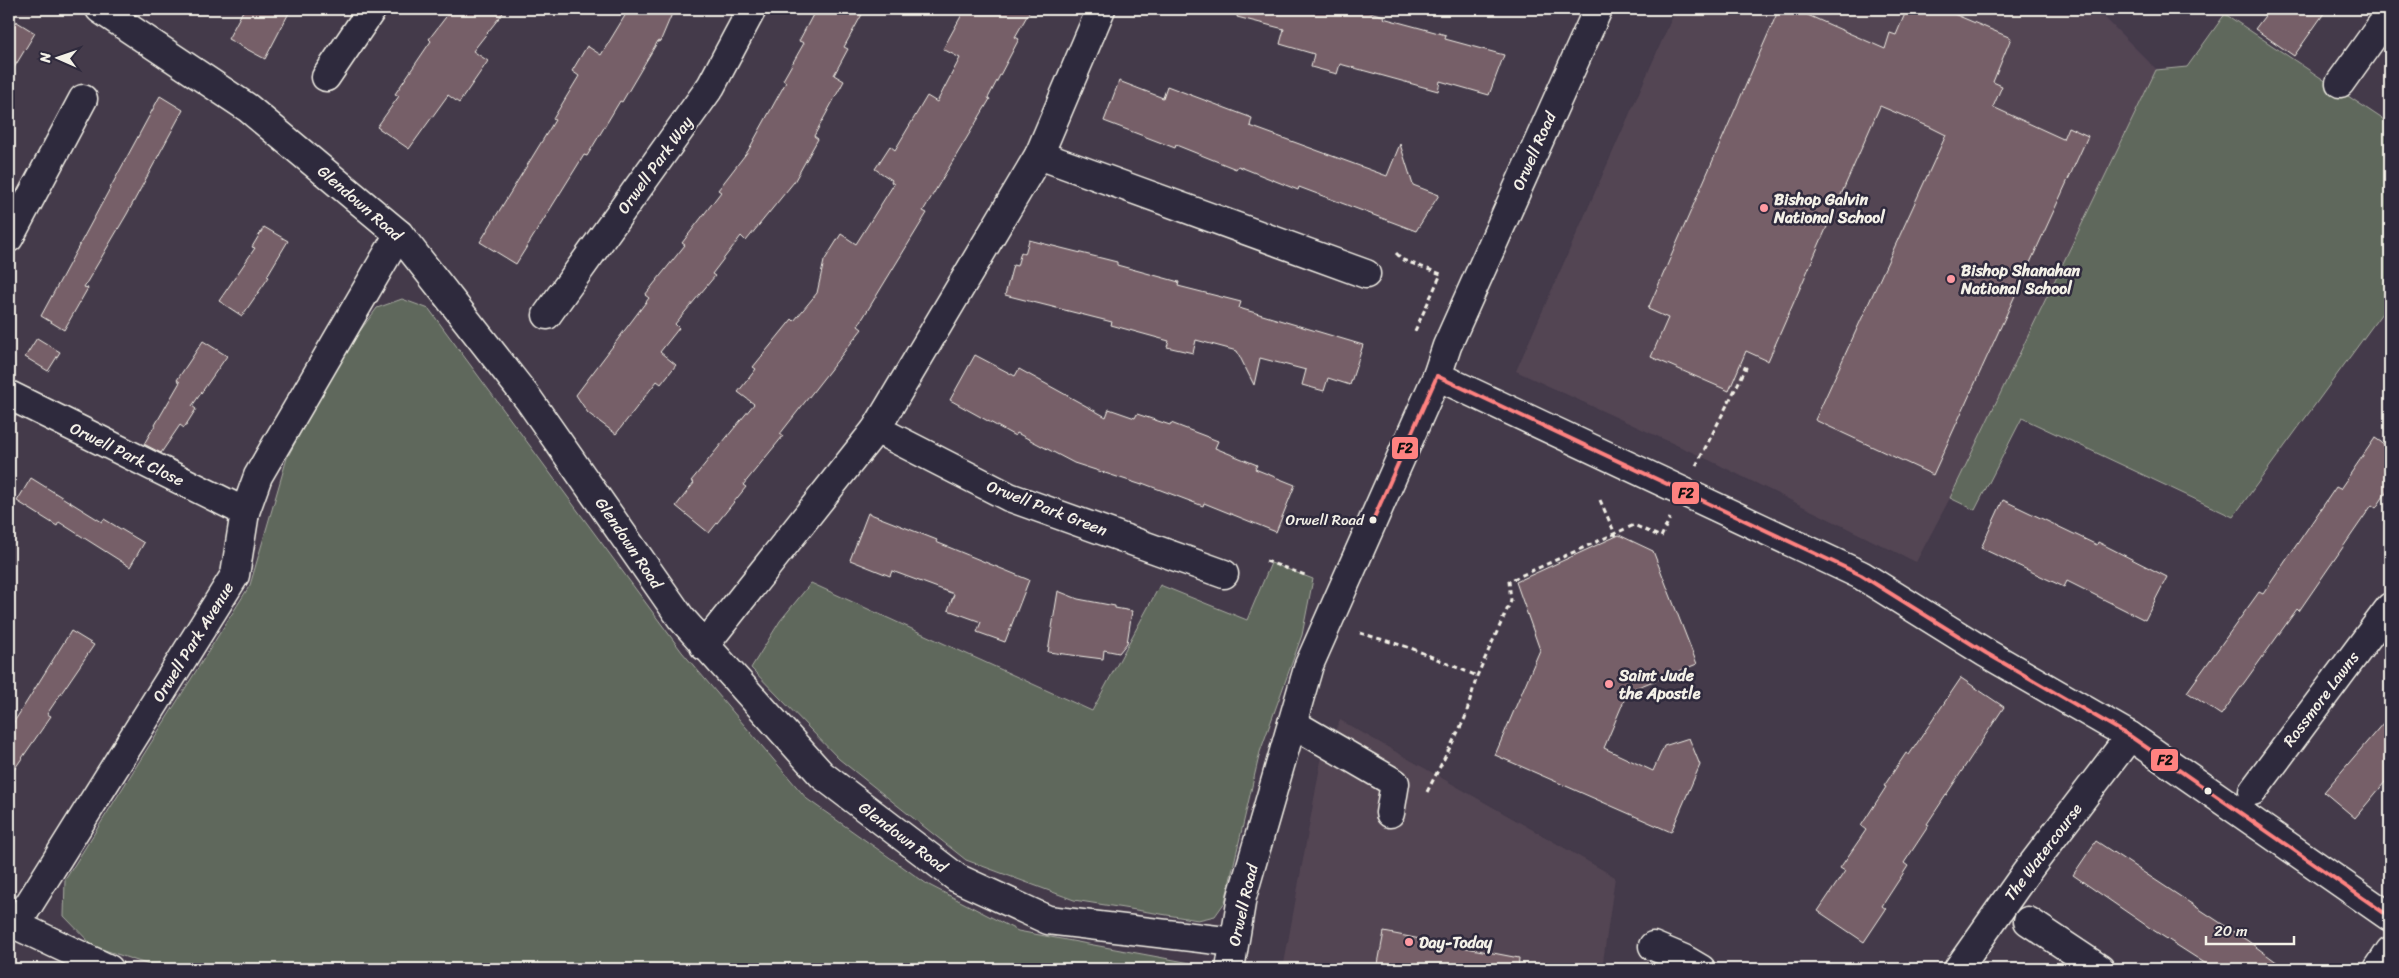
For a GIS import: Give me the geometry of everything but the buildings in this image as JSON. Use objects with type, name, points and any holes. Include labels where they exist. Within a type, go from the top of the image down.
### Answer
[{"type":"street","name":"Glendown Road","points":[[100,9],[130,16],[248,108],[399,234],[529,400],[681,618],[704,646],[822,775],[957,878],[1048,920],[1234,942]]},
{"type":"street","points":[[326,77],[372,9]]},
{"type":"street","name":"Orwell Park Way","points":[[547,315],[712,86],[752,9]]},
{"type":"street","points":[[704,646],[876,428],[1039,155],[1101,9]]},
{"type":"street","name":"Orwell Road","points":[[1230,969],[1242,897],[1309,665],[1437,376],[1447,346],[1598,9]]},
{"type":"street","points":[[2340,83],[2390,13]]},
{"type":"street","points":[[9,238],[83,99]]},
{"type":"street","points":[[1039,155],[1366,274]]},
{"type":"street","name":"Orwell Park Avenue","points":[[12,923],[235,574],[245,512],[258,476],[399,234]]},
{"type":"street","points":[[1437,376],[1861,575],[1986,653],[2130,736],[2390,917]]},
{"type":"street","name":"Orwell Park Close","points":[[9,395],[245,512]]},
{"type":"street","name":"Orwell Park Green","points":[[876,428],[1009,497],[1224,574]]},
{"type":"street","name":"Rossmore Lawns","points":[[2254,791],[2390,607]]},
{"type":"street","points":[[1292,724],[1395,784],[1390,813]]},
{"type":"street","name":"The Watercourse","points":[[1958,969],[2025,874],[2130,736]]},
{"type":"street","points":[[2028,920],[2100,969]]},
{"type":"street","points":[[12,923],[109,969]]},
{"type":"street","points":[[1653,946],[1684,959],[1701,969]]},
{"type":"street","points":[[2378,969],[2390,951]]},
{"type":"path","points":[[1396,253],[1403,260],[1441,274],[1414,333]]},
{"type":"path","points":[[1695,469],[1746,368],[1739,366]]},
{"type":"path","points":[[1600,500],[1615,535]]},
{"type":"path","points":[[1427,792],[1465,718],[1477,676],[1511,602],[1509,581],[1634,525],[1661,537],[1671,517]]},
{"type":"path","points":[[1266,561],[1305,575]]},
{"type":"path","points":[[1360,633],[1411,648],[1477,676]]},
{"type":"shaded area","points":[[1676,9],[2096,9],[2157,70],[2187,67],[2225,14],[2390,124],[2390,302],[2233,517],[2022,418],[1975,510],[1950,498],[1916,562],[1709,460],[1516,371]]},
{"type":"shaded area","points":[[1340,720],[1615,877],[1602,969],[1283,969],[1321,761]]},
{"type":"green space","points":[[2225,14],[2390,124],[2390,302],[2233,517],[2022,418],[1975,510],[1950,498],[2156,70],[2187,67]]},
{"type":"green space","points":[[402,299],[429,309],[682,652],[807,799],[927,884],[1018,931],[1196,964],[1199,969],[161,969],[93,946],[64,916],[65,880],[250,585],[287,458],[339,359],[377,308]]},
{"type":"green space","points":[[1271,563],[1313,579],[1302,635],[1260,752],[1225,902],[1215,916],[1198,920],[1074,900],[966,860],[839,759],[751,668],[780,621],[811,583],[1092,711],[1160,585],[1247,620]]},
{"type":"transit line","name":"F2","points":[[1437,376],[1861,575],[1986,653],[2130,736],[2390,917]]},
{"type":"transit line","name":"F2","points":[[1373,520],[1437,376]]},
{"type":"place","name":"Bishop Galvin National School","points":[[1764,208]]},
{"type":"place","name":"Bishop Shanahan National School","points":[[1951,279]]},
{"type":"place","name":"Orwell Road","points":[[1373,520]]},
{"type":"place","name":"Saint Jude the Apostle","points":[[1609,684]]},
{"type":"place","name":"Day-Today","points":[[1409,942]]}]
